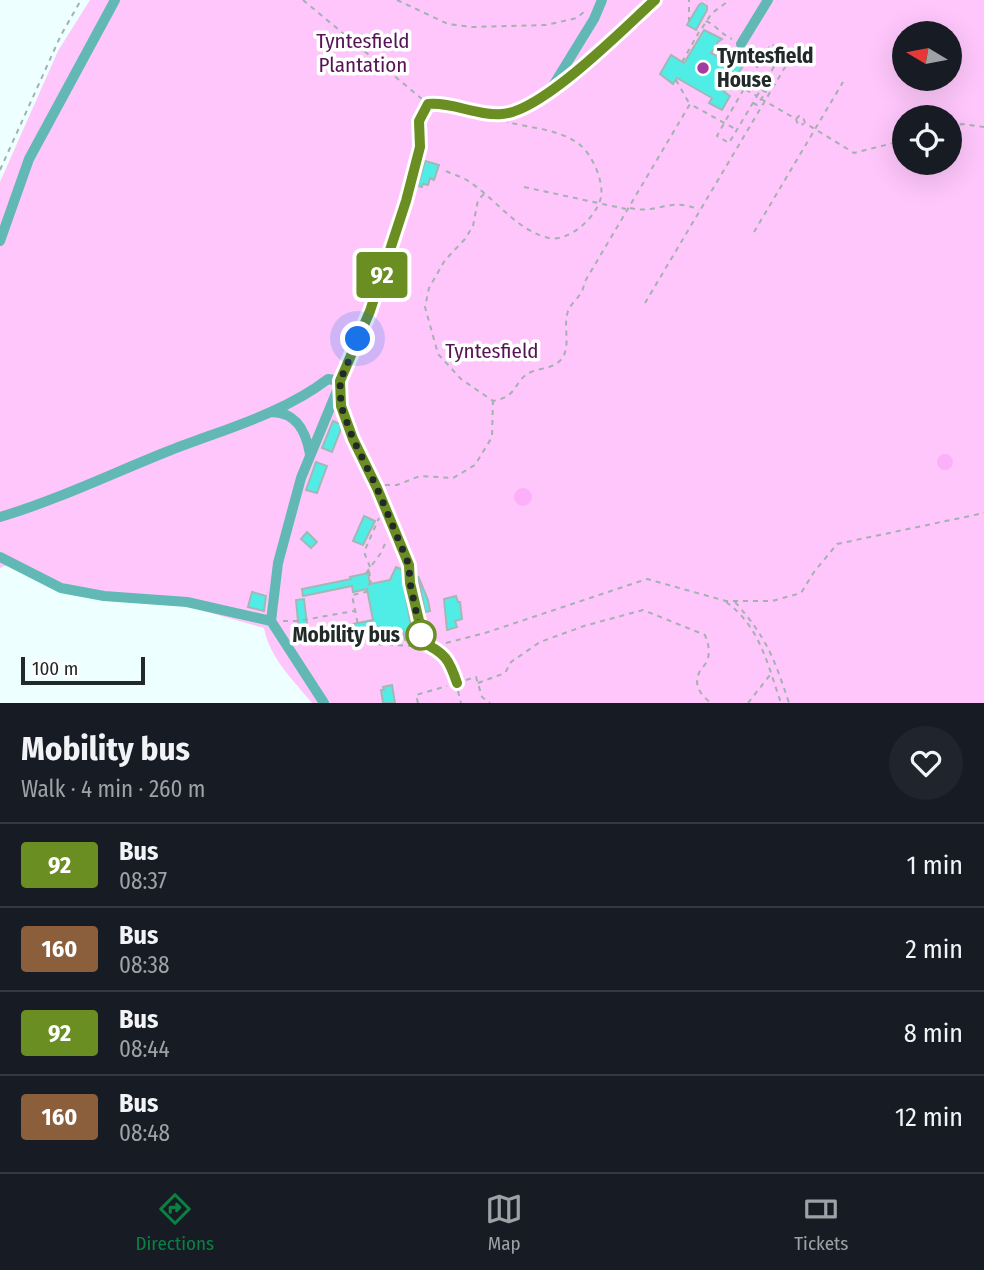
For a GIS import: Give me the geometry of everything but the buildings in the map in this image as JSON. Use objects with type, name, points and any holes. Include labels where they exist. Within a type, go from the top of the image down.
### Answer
[{"type":"lane","points":[[0,241],[29,159],[115,0]]},
{"type":"lane","points":[[324,703],[271,621],[278,563],[310,454],[370,311],[406,201],[420,147],[419,121],[428,104],[444,103],[500,114],[509,113],[540,99],[585,65],[655,0]]},
{"type":"lane","points":[[741,44],[768,0]]},
{"type":"lane","points":[[551,89],[580,43],[598,2]]},
{"type":"lane","points":[[0,517],[271,412],[311,392],[328,379],[340,381]]},
{"type":"lane","points":[[340,381],[341,406],[353,439],[409,565],[422,642],[445,655],[457,683]]},
{"type":"lane","points":[[271,412],[285,414],[300,426],[307,438],[310,454]]},
{"type":"lane","points":[[0,505],[15,513]]},
{"type":"lane","points":[[0,557],[61,588],[104,596],[187,602],[271,621]]},
{"type":"path","points":[[0,170],[61,34],[81,0]]},
{"type":"path","points":[[303,0],[428,104]]},
{"type":"path","points":[[397,0],[448,24],[472,27],[546,25],[576,18],[598,2]]},
{"type":"path","points":[[689,0],[689,22]]},
{"type":"path","points":[[682,62],[712,13],[730,0]]},
{"type":"path","points":[[706,21],[717,27],[723,35],[741,44]]},
{"type":"path","points":[[771,44],[783,51],[775,64],[729,143],[717,136],[771,44]]},
{"type":"path","points":[[645,303],[763,100],[797,47]]},
{"type":"path","points":[[755,53],[775,64]]},
{"type":"path","points":[[676,80],[690,104],[737,130]]},
{"type":"path","points":[[754,232],[843,82]]},
{"type":"path","points":[[737,85],[757,96]]},
{"type":"path","points":[[753,103],[757,105],[763,100],[765,92],[761,89]]},
{"type":"path","points":[[763,100],[796,119],[799,126],[805,123]]},
{"type":"path","points":[[493,401],[509,396],[529,372],[554,366],[562,359],[566,349],[571,305],[583,292],[584,283],[690,104]]},
{"type":"path","points":[[796,119],[802,116],[805,123],[854,153],[892,143]]},
{"type":"path","points":[[446,171],[466,180],[538,234],[553,239],[577,230],[598,203],[600,188],[592,161],[580,145],[561,134],[498,118]]},
{"type":"path","points":[[962,124],[984,127]]},
{"type":"path","points":[[524,187],[628,208],[647,210],[682,204],[699,210]]},
{"type":"path","points":[[484,194],[478,200],[473,226],[446,260],[429,288],[425,307],[438,354],[461,379],[493,401]]},
{"type":"path","points":[[377,488],[397,485],[420,476],[453,478],[475,466],[492,437],[493,401]]},
{"type":"path","points":[[385,506],[364,552],[371,581],[366,592],[352,595],[361,640],[375,644],[416,646]]},
{"type":"path","points":[[430,646],[485,633],[647,579],[726,601],[772,601],[802,593],[814,572],[837,544],[984,513]]},
{"type":"path","points":[[366,573],[387,540],[387,530]]},
{"type":"path","points":[[726,601],[736,609],[761,644],[781,703]]},
{"type":"path","points":[[734,601],[757,626],[770,649],[789,703]]},
{"type":"path","points":[[478,683],[505,673],[511,662],[540,642],[584,626],[643,610],[705,635],[709,647],[708,660],[698,674],[696,683],[703,696],[711,703]]},
{"type":"path","points":[[271,621],[298,621],[355,611]]},
{"type":"path","points":[[748,703],[771,674]]},
{"type":"path","points":[[476,677],[482,697],[490,703]]},
{"type":"path","points":[[418,703],[416,695],[457,683],[461,703]]},
{"type":"green space","name":"Tyntesfield","points":[[90,0],[984,0],[984,703],[312,703],[277,659],[264,628],[172,602],[108,599],[9,564],[0,568],[0,182],[58,51]]},
{"type":"shaded area","points":[[942,454],[948,454],[953,462],[951,468],[942,470],[937,465],[937,459]]},
{"type":"shaded area","points":[[519,488],[527,488],[532,497],[530,504],[519,506],[514,501],[514,493]]},
{"type":"bus line","name":"92","points":[[457,683],[445,655],[422,642],[409,565],[353,439],[341,406],[340,381],[370,311],[406,201],[420,147],[419,121],[428,104],[444,103],[500,114],[509,113],[540,99],[585,65],[655,0]]},
{"type":"place","name":"Tyntesfield House","points":[[703,68]]},
{"type":"place","name":"Mobility bus","points":[[421,635]]},
{"type":"route","points":[[358,339],[340,381],[341,406],[409,565],[410,583],[422,639],[421,635]]},
{"type":"park label","name":"Tyntesfield Plantation","points":[[363,53]]}]
